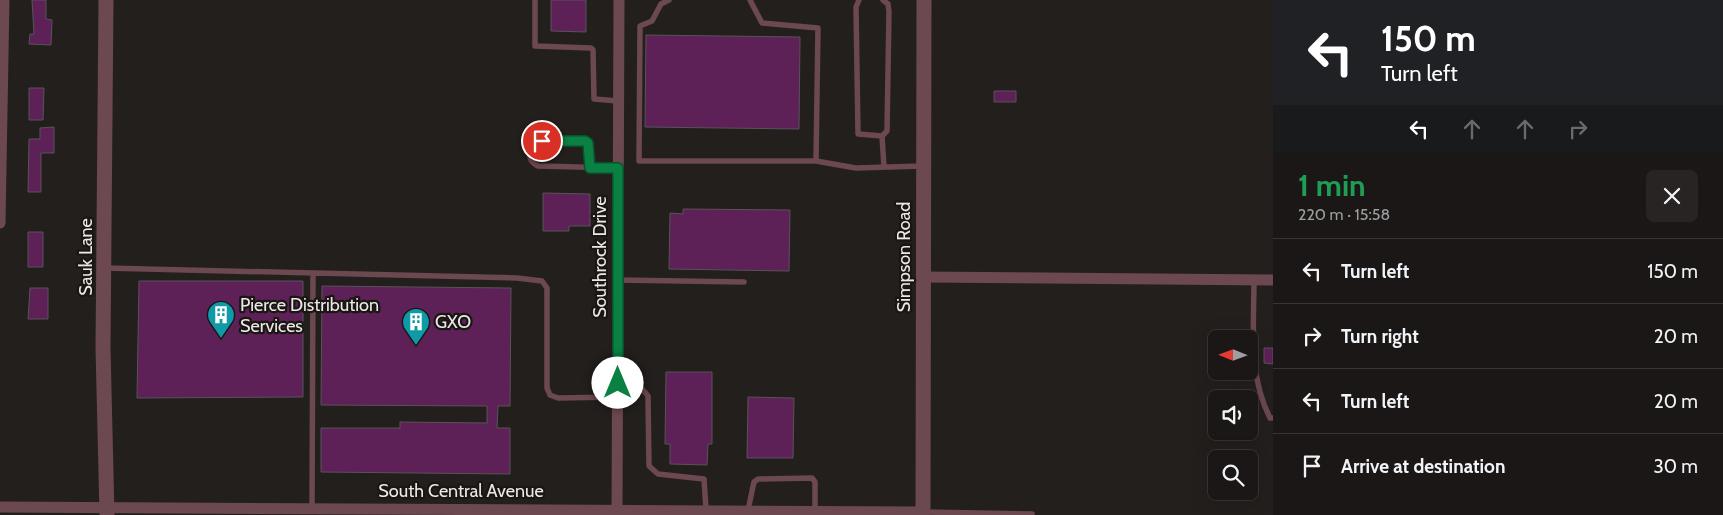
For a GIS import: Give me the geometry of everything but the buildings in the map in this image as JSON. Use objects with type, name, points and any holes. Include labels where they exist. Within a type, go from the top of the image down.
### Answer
[{"type":"street","points":[[0,223],[4,0]]},
{"type":"street","name":"Sauk Lane","points":[[106,0],[103,348],[107,511]]},
{"type":"street","name":"Southrock Drive","points":[[617,512],[619,0]]},
{"type":"street","name":"Simpson Road","points":[[923,513],[924,0]]},
{"type":"street","points":[[923,277],[1273,280]]},
{"type":"street","name":"South Central Avenue","points":[[0,507],[107,511],[287,512],[312,508],[334,512],[617,512],[706,509],[923,513]]},
{"type":"lane","points":[[535,0],[535,46],[591,48],[593,50],[594,99],[618,101]]},
{"type":"lane","points":[[669,0],[661,4],[652,21],[640,26],[639,160],[816,160],[856,168],[923,166]]},
{"type":"lane","points":[[750,0],[762,23],[818,28],[816,160]]},
{"type":"lane","points":[[859,0],[856,6],[858,134],[882,136]]},
{"type":"lane","points":[[883,0],[888,4],[889,12],[887,131],[882,136],[884,167]]},
{"type":"lane","points":[[590,168],[590,149],[585,141],[542,141],[535,142],[530,146],[529,158],[532,164],[538,166],[590,168],[618,168]]},
{"type":"lane","points":[[105,268],[517,278],[542,281],[547,288],[547,388],[550,395],[558,398],[618,397]]},
{"type":"lane","points":[[312,508],[313,274]]},
{"type":"lane","points":[[618,280],[744,282]]},
{"type":"lane","points":[[1254,280],[1254,372],[1260,398],[1270,418],[1273,418]]},
{"type":"lane","points":[[618,383],[638,384],[648,396],[649,466],[658,474],[704,479],[706,509]]},
{"type":"lane","points":[[748,510],[754,482],[758,479],[812,478],[815,482],[816,511]]},
{"type":"lane","points":[[923,513],[1032,514]]},
{"type":"place","name":"Pierce Distribution Services","points":[[221,339]]},
{"type":"place","name":"GXO","points":[[416,346]]},
{"type":"route","points":[[542,141],[585,141],[590,149],[590,168],[618,168],[618,383]]}]
